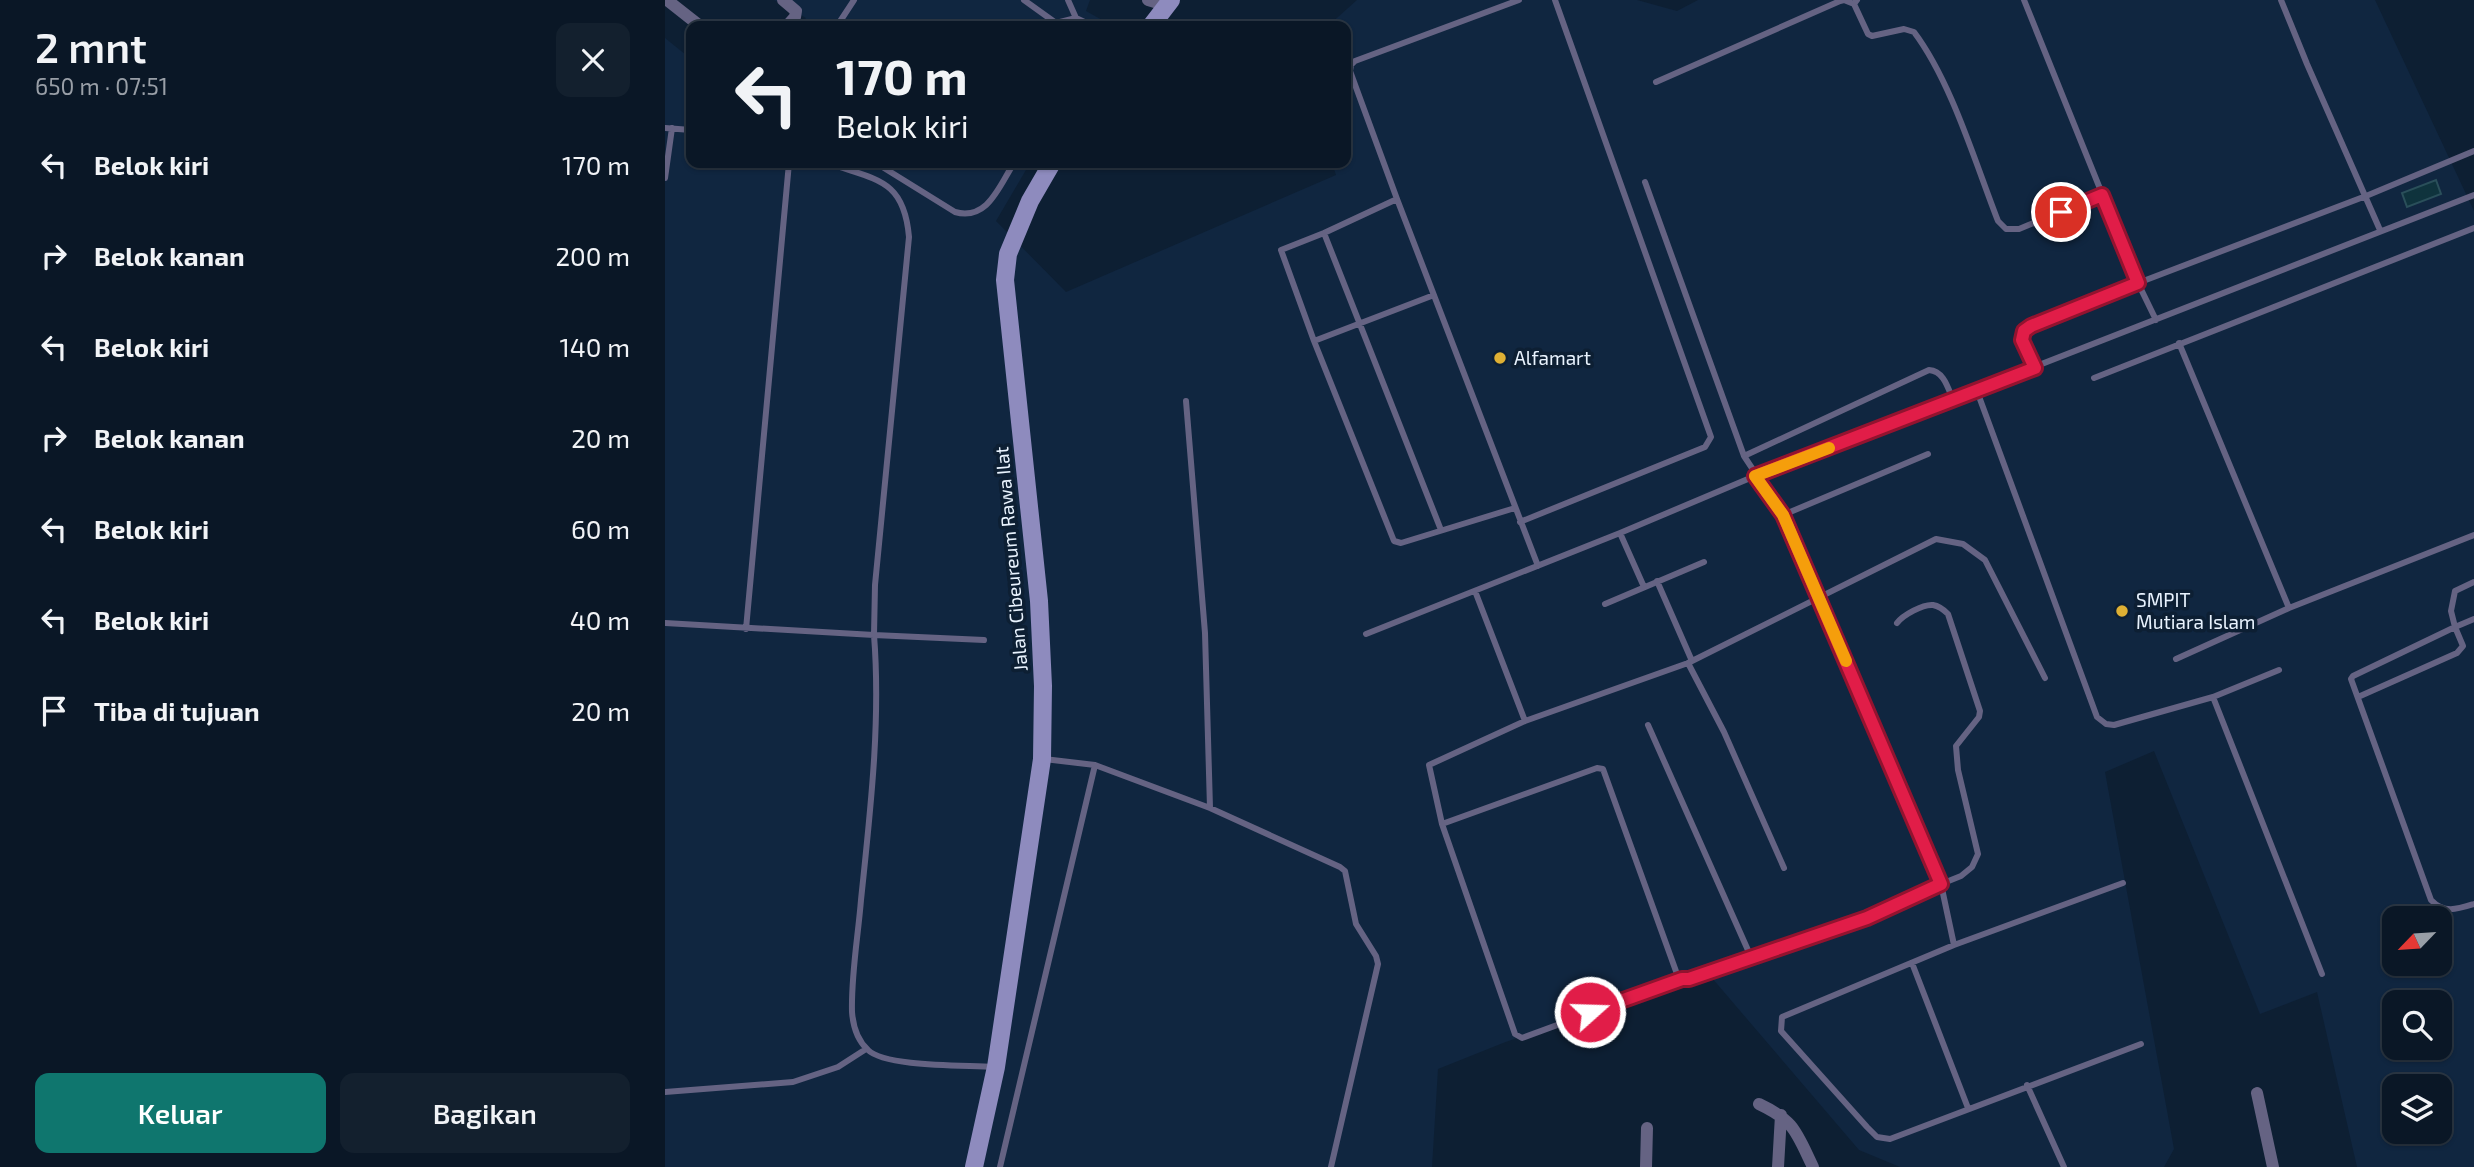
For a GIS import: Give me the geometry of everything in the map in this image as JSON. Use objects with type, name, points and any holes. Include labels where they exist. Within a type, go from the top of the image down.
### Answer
[{"type":"street","points":[[667,0],[694,21]]},
{"type":"street","points":[[783,0],[796,11],[791,21]]},
{"type":"street","points":[[1148,0],[1169,3],[1155,21]]},
{"type":"street","name":"Jalan Cibeureum Rawa Ilat","points":[[974,1167],[996,1067],[1042,759],[1043,686],[1039,601],[1005,280],[1008,254],[1030,201],[1049,168]]},
{"type":"street","points":[[2257,1093],[2273,1167]]},
{"type":"street","points":[[1759,1104],[1781,1115],[1796,1132],[1813,1167]]},
{"type":"street","points":[[1778,1167],[1781,1115]]},
{"type":"street","points":[[1646,1167],[1647,1128]]},
{"type":"lane","points":[[841,21],[854,0]]},
{"type":"lane","points":[[1024,0],[1053,21]]},
{"type":"lane","points":[[1068,0],[1076,18]]},
{"type":"lane","points":[[1351,65],[1355,61],[1519,0]]},
{"type":"lane","points":[[1520,522],[1705,447],[1711,437],[1555,0]]},
{"type":"lane","points":[[1656,82],[1836,3],[1844,0],[1855,2],[1864,29],[1872,36],[1904,29],[1914,32],[1921,40],[1936,67],[1998,220],[2006,229],[2019,229],[2102,195]]},
{"type":"lane","points":[[2024,0],[2138,283],[2156,320]]},
{"type":"lane","points":[[2281,0],[2380,230]]},
{"type":"lane","points":[[1064,21],[1076,18],[1082,21]]},
{"type":"lane","points":[[1351,74],[1538,566]]},
{"type":"lane","points":[[665,178],[668,128],[686,130]]},
{"type":"lane","points":[[2035,368],[2022,340],[2024,331],[2043,321],[2366,196],[2474,151]]},
{"type":"lane","points":[[746,629],[789,168]]},
{"type":"lane","points":[[842,168],[888,185],[900,197],[907,216],[909,237],[875,585],[874,737],[852,1012],[855,1031],[866,1049],[874,1055],[894,1061],[996,1067]]},
{"type":"lane","points":[[884,168],[963,215],[972,214],[988,205],[1011,168]]},
{"type":"lane","points":[[1645,182],[1744,456],[1783,515],[1819,596],[1941,884],[1954,945]]},
{"type":"lane","points":[[1366,634],[1755,476],[2474,195]]},
{"type":"lane","points":[[1397,199],[1281,250],[1314,341],[1392,539],[1396,543],[1515,508]]},
{"type":"lane","points":[[2094,378],[2474,228]]},
{"type":"lane","points":[[1324,233],[1441,530]]},
{"type":"lane","points":[[1314,341],[1434,295]]},
{"type":"lane","points":[[2179,344],[2289,608]]},
{"type":"lane","points":[[1744,456],[1929,370],[1941,374],[1953,400]]},
{"type":"lane","points":[[1977,391],[2097,717],[2106,724],[2114,725],[2213,697],[2279,670]]},
{"type":"lane","points":[[1186,401],[1205,633],[1210,808]]},
{"type":"lane","points":[[1783,515],[1928,454]]},
{"type":"lane","points":[[1620,533],[1644,587]]},
{"type":"lane","points":[[2176,659],[2289,608],[2474,535]]},
{"type":"lane","points":[[1897,623],[1903,617],[1930,605],[1940,607],[1948,614],[1980,711],[1979,717],[1955,746],[1978,854],[1972,867],[1961,876],[1867,918],[1689,979],[1682,979],[1521,1038],[1515,1034],[1442,824],[1429,765],[1525,722],[1690,662],[1936,539],[1963,544],[1985,561],[2045,678]]},
{"type":"lane","points":[[1605,604],[1704,562]]},
{"type":"lane","points":[[1657,581],[1690,662],[1784,868]]},
{"type":"lane","points":[[2358,697],[2461,650],[2463,646],[2451,611],[2455,591],[2474,582]]},
{"type":"lane","points":[[1475,591],[1525,722]]},
{"type":"lane","points":[[2474,619],[2353,676],[2352,682],[2431,900],[2450,911],[2474,904]]},
{"type":"lane","points":[[665,623],[984,640]]},
{"type":"lane","points":[[2213,697],[2322,974]]},
{"type":"lane","points":[[1648,725],[1751,957]]},
{"type":"lane","points":[[1042,759],[1095,765],[1210,808],[1340,867],[1348,878],[1356,924],[1376,956],[1378,964],[1331,1167]]},
{"type":"lane","points":[[1000,1167],[1095,765]]},
{"type":"lane","points":[[1442,824],[1597,768],[1603,769],[1677,974],[1682,979]]},
{"type":"lane","points":[[2123,883],[1912,962],[1783,1017],[1780,1024],[1781,1031],[1877,1137],[1891,1139],[2027,1085],[2141,1044]]},
{"type":"lane","points":[[1912,962],[1968,1108]]},
{"type":"lane","points":[[665,1092],[793,1082],[838,1067],[866,1049]]},
{"type":"lane","points":[[2027,1085],[2064,1167]]},
{"type":"shaded area","points":[[774,0],[1090,0],[1086,11],[1104,21],[803,21],[806,18]]},
{"type":"shaded area","points":[[1357,0],[1637,0],[1677,11],[1698,0],[2375,0],[2474,211],[2474,1167],[2357,1167],[2317,992],[2260,1014],[2154,751],[2105,772],[2174,1149],[2164,1167],[1900,1167],[1859,1150],[1706,971],[1438,1069],[1432,1167],[665,1167],[665,38],[686,55],[686,168],[1027,168],[996,221],[1066,292],[1336,175],[1334,168],[1351,168],[1351,21],[1334,21]]},
{"type":"building","points":[[2436,180],[2441,194],[2407,207],[2402,193]]},
{"type":"slow traffic","points":[[1829,448],[1755,476],[1783,515],[1846,661]]},
{"type":"place","name":"Alfamart","points":[[1500,358]]},
{"type":"place","name":"SMPIT Mutiara Islam","points":[[2122,611]]},
{"type":"route","points":[[1590,1012],[1867,918],[1941,884],[1783,515],[1755,476],[2035,368],[2022,340],[2024,331],[2138,283],[2102,195],[2061,212]]}]
